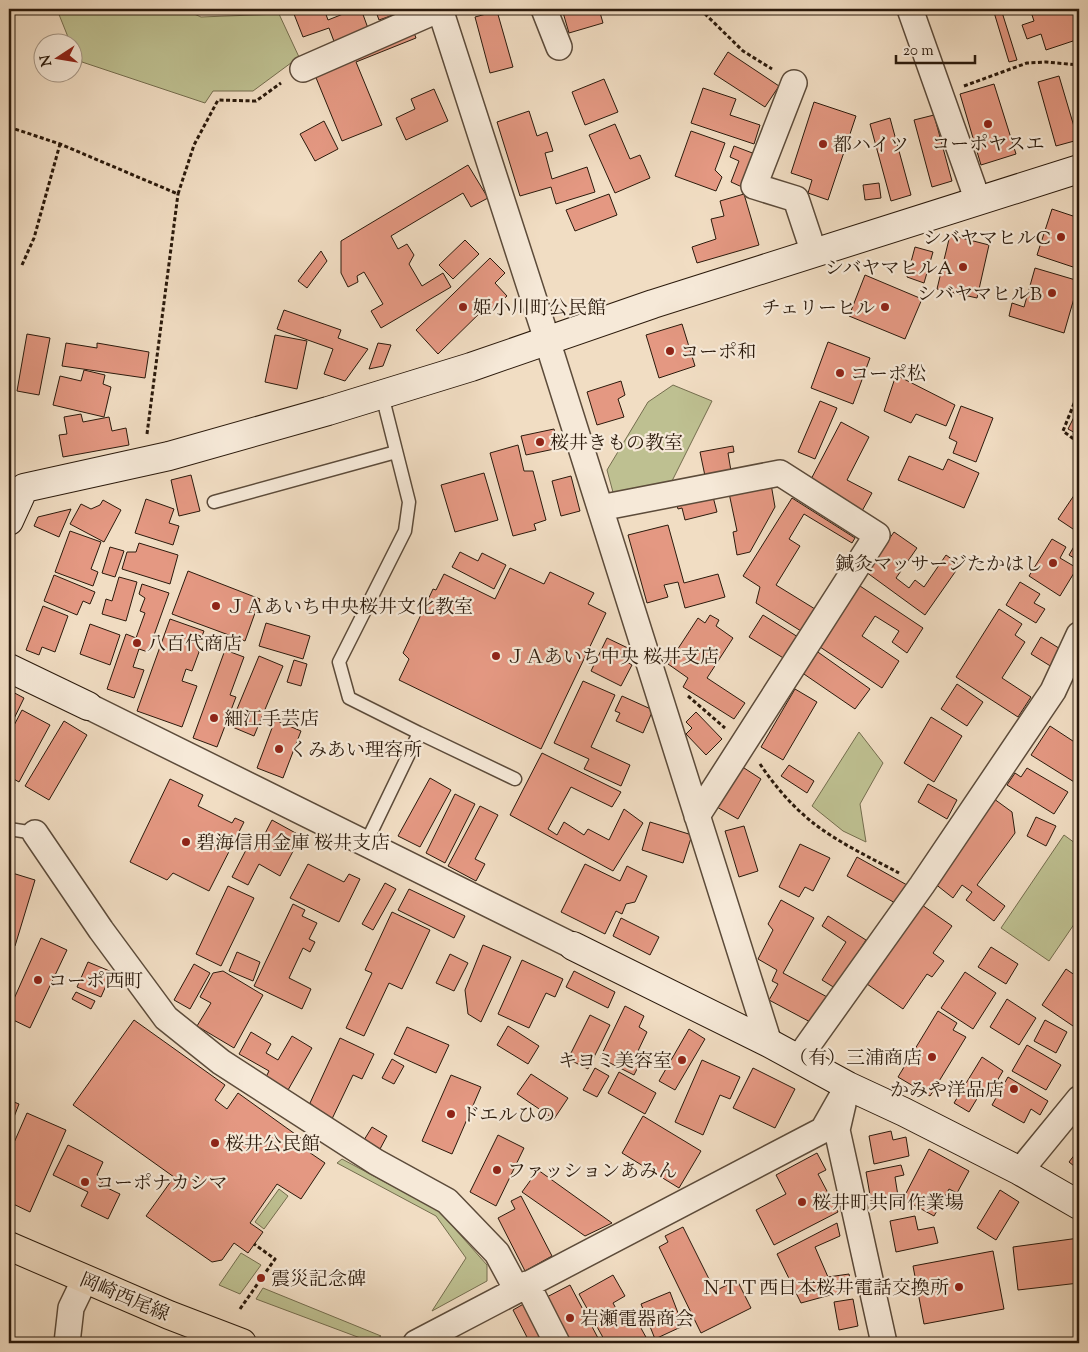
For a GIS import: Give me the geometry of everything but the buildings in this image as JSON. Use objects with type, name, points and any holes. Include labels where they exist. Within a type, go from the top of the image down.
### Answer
[{"type":"main road","name":"岡崎西尾線","points":[[9,1246],[169,1315],[242,1343]]},
{"type":"street","points":[[303,69],[440,9],[547,340],[769,1043]]},
{"type":"street","points":[[544,9],[559,47]]},
{"type":"street","points":[[910,9],[978,201]]},
{"type":"street","points":[[794,83],[754,186],[796,199],[814,253]]},
{"type":"street","points":[[9,521],[16,489],[188,451],[382,394],[471,367],[653,304],[1079,169]]},
{"type":"street","points":[[600,508],[780,472],[877,535],[697,816]]},
{"type":"street","points":[[798,1059],[922,885],[1053,691],[1079,635]]},
{"type":"street","points":[[9,668],[769,1043],[848,1086],[904,1112],[1020,1171],[1079,1205]]},
{"type":"street","points":[[35,833],[101,930],[166,1018],[229,1067],[376,1162],[447,1201],[497,1253],[522,1287],[557,1343]]},
{"type":"street","points":[[416,1343],[823,1130],[848,1086]]},
{"type":"street","points":[[848,1086],[837,1130],[884,1343]]},
{"type":"street","points":[[1020,1171],[1079,1099]]},
{"type":"street","points":[[67,1343],[71,1308],[86,1279]]},
{"type":"lane","points":[[382,394],[409,502],[404,531],[339,662],[349,698],[515,779]]},
{"type":"lane","points":[[214,502],[396,452]]},
{"type":"lane","points":[[366,844],[419,733]]},
{"type":"lane","points":[[9,829],[35,833]]},
{"type":"path","points":[[9,11],[13,9]]},
{"type":"path","points":[[700,9],[743,51],[794,83]]},
{"type":"path","points":[[942,98],[974,82],[1027,63],[1046,62],[1079,65]]},
{"type":"path","points":[[144,461],[178,194],[194,145],[218,100],[256,101],[303,69]]},
{"type":"path","points":[[9,128],[60,144],[178,194]]},
{"type":"path","points":[[22,265],[34,238],[60,144]]},
{"type":"path","points":[[1079,391],[1063,431],[1079,443]]},
{"type":"path","points":[[684,694],[727,730]]},
{"type":"path","points":[[758,762],[773,783],[812,822],[852,847],[922,885]]},
{"type":"path","points":[[240,1309],[275,1259],[254,1244]]},
{"type":"green space","points":[[60,9],[183,9],[201,17],[279,14],[299,57],[253,91],[213,91],[205,103],[82,62],[82,32],[66,32],[58,12]]},
{"type":"green space","points":[[673,385],[712,401],[672,481],[614,496],[607,470],[648,402]]},
{"type":"green space","points":[[859,732],[883,763],[860,804],[866,842],[843,831],[812,806]]},
{"type":"green space","points":[[1064,835],[1079,846],[1079,917],[1049,961],[1001,928]]},
{"type":"green space","points":[[342,1159],[439,1211],[487,1265],[487,1281],[432,1311],[466,1258],[436,1216],[337,1163]]},
{"type":"green space","points":[[279,1189],[288,1196],[264,1229],[255,1222]]},
{"type":"green space","points":[[241,1253],[261,1265],[240,1294],[219,1285]]},
{"type":"green space","points":[[263,1288],[381,1336],[371,1342],[256,1299]]},
{"type":"place","name":"コーポヤスエ","points":[[988,124]]},
{"type":"place","name":"都ハイツ","points":[[823,144]]},
{"type":"place","name":"シバヤマヒルC","points":[[1061,237]]},
{"type":"place","name":"シバヤマヒルA","points":[[963,267]]},
{"type":"place","name":"シバヤマヒルB","points":[[1052,293]]},
{"type":"place","name":"姫小川町公民館","points":[[463,307]]},
{"type":"place","name":"チェリーヒル","points":[[885,307]]},
{"type":"place","name":"コーポ和","points":[[670,351]]},
{"type":"place","name":"コーポ松","points":[[840,373]]},
{"type":"place","name":"桜井きもの教室","points":[[540,442]]},
{"type":"place","name":"鍼灸マッサージたかはし","points":[[1053,563]]},
{"type":"place","name":"ＪＡあいち中央桜井文化教室","points":[[216,606]]},
{"type":"place","name":"八百代商店","points":[[137,643]]},
{"type":"place","name":"ＪＡあいち中央 桜井支店","points":[[496,656]]},
{"type":"place","name":"細江手芸店","points":[[214,718]]},
{"type":"place","name":"くみあい理容所","points":[[279,749]]},
{"type":"place","name":"碧海信用金庫 桜井支店","points":[[186,842]]},
{"type":"place","name":"コーポ西町","points":[[38,980]]},
{"type":"place","name":"（有）三浦商店","points":[[932,1057]]},
{"type":"place","name":"キヨミ美容室","points":[[682,1060]]},
{"type":"place","name":"かみや洋品店","points":[[1014,1089]]},
{"type":"place","name":"ドエルひの","points":[[451,1114]]},
{"type":"place","name":"桜井公民館","points":[[215,1143]]},
{"type":"place","name":"ファッションあみん","points":[[497,1170]]},
{"type":"place","name":"コーポナカシマ","points":[[85,1182]]},
{"type":"place","name":"桜井町共同作業場","points":[[802,1202]]},
{"type":"place","name":"震災記念碑","points":[[261,1278]]},
{"type":"place","name":"ＮＴＴ西日本桜井電話交換所","points":[[959,1287]]},
{"type":"place","name":"岩瀬電器商会","points":[[570,1318]]}]
